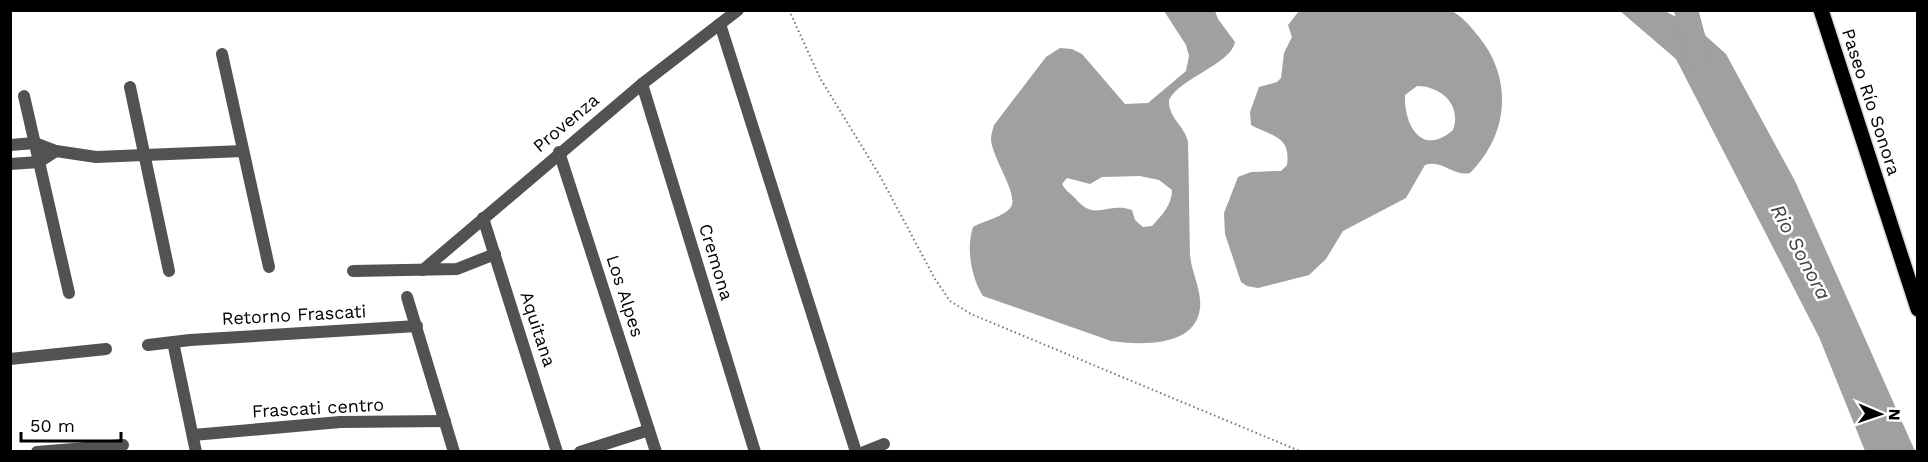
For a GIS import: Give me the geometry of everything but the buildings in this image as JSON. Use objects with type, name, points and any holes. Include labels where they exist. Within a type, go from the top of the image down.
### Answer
[{"type":"main road","name":"Paseo Río Sonora","points":[[1821,10],[1917,309]]},
{"type":"street","name":"Provenza","points":[[423,270],[559,152],[738,10]]},
{"type":"street","points":[[720,24],[855,452]]},
{"type":"street","points":[[222,54],[269,267]]},
{"type":"street","name":"Cremona","points":[[642,84],[755,452]]},
{"type":"street","points":[[130,87],[169,271]]},
{"type":"street","points":[[24,96],[69,293]]},
{"type":"street","points":[[10,145],[35,143],[56,151],[96,157],[243,152]]},
{"type":"street","points":[[10,164],[39,162],[56,151]]},
{"type":"street","name":"Los Alpes","points":[[559,152],[656,452]]},
{"type":"street","name":"Aquitana","points":[[483,218],[557,452]]},
{"type":"street","points":[[353,271],[457,269],[495,254]]},
{"type":"street","points":[[407,297],[454,452]]},
{"type":"street","name":"Retorno Frascati","points":[[148,345],[417,326]]},
{"type":"street","points":[[173,342],[196,452]]},
{"type":"street","points":[[10,359],[106,349]]},
{"type":"street","name":"Frascati centro","points":[[193,435],[340,422],[445,421]]},
{"type":"street","points":[[580,452],[649,430]]},
{"type":"street","points":[[864,452],[884,444]]},
{"type":"street","points":[[37,452],[123,445]]},
{"type":"path","points":[[789,10],[820,78],[880,176],[950,301],[970,314],[1302,452]]},
{"type":"water","points":[[1164,11],[1215,11],[1218,19],[1235,42],[1225,57],[1183,85],[1169,100],[1171,112],[1184,131],[1188,142],[1190,254],[1200,308],[1196,321],[1188,331],[1177,337],[1150,343],[1111,341],[983,296],[975,280],[971,262],[970,244],[973,227],[1004,213],[1011,207],[1012,201],[1008,184],[992,146],[992,132],[994,125],[1046,57],[1060,48],[1072,49],[1082,54],[1125,104],[1148,103],[1186,71],[1189,56],[1186,45]],"holes":[[[1140,176],[1159,180],[1172,190],[1170,200],[1166,210],[1152,226],[1143,227],[1135,220],[1132,210],[1089,209],[1082,205],[1062,184],[1067,178],[1090,184],[1102,177]]]},
{"type":"water","points":[[1299,11],[1452,11],[1470,26],[1490,53],[1497,70],[1502,106],[1493,141],[1483,158],[1470,173],[1459,173],[1437,164],[1425,165],[1406,198],[1343,231],[1326,259],[1309,275],[1258,288],[1241,282],[1225,234],[1224,213],[1238,177],[1251,172],[1281,171],[1287,165],[1288,155],[1283,143],[1273,135],[1251,125],[1250,112],[1259,87],[1277,82],[1281,78],[1284,53],[1292,37],[1288,25]],"holes":[[[1417,86],[1441,93],[1452,105],[1455,113],[1453,130],[1442,138],[1424,139],[1417,134],[1408,117],[1405,95]]]},
{"type":"water","name":"Rio Sonora","points":[[1620,11],[1665,11],[1698,29],[1726,54],[1795,181],[1915,451],[1865,451],[1819,337],[1676,59]]},
{"type":"waterway","points":[[1686,10],[1698,55]]}]
